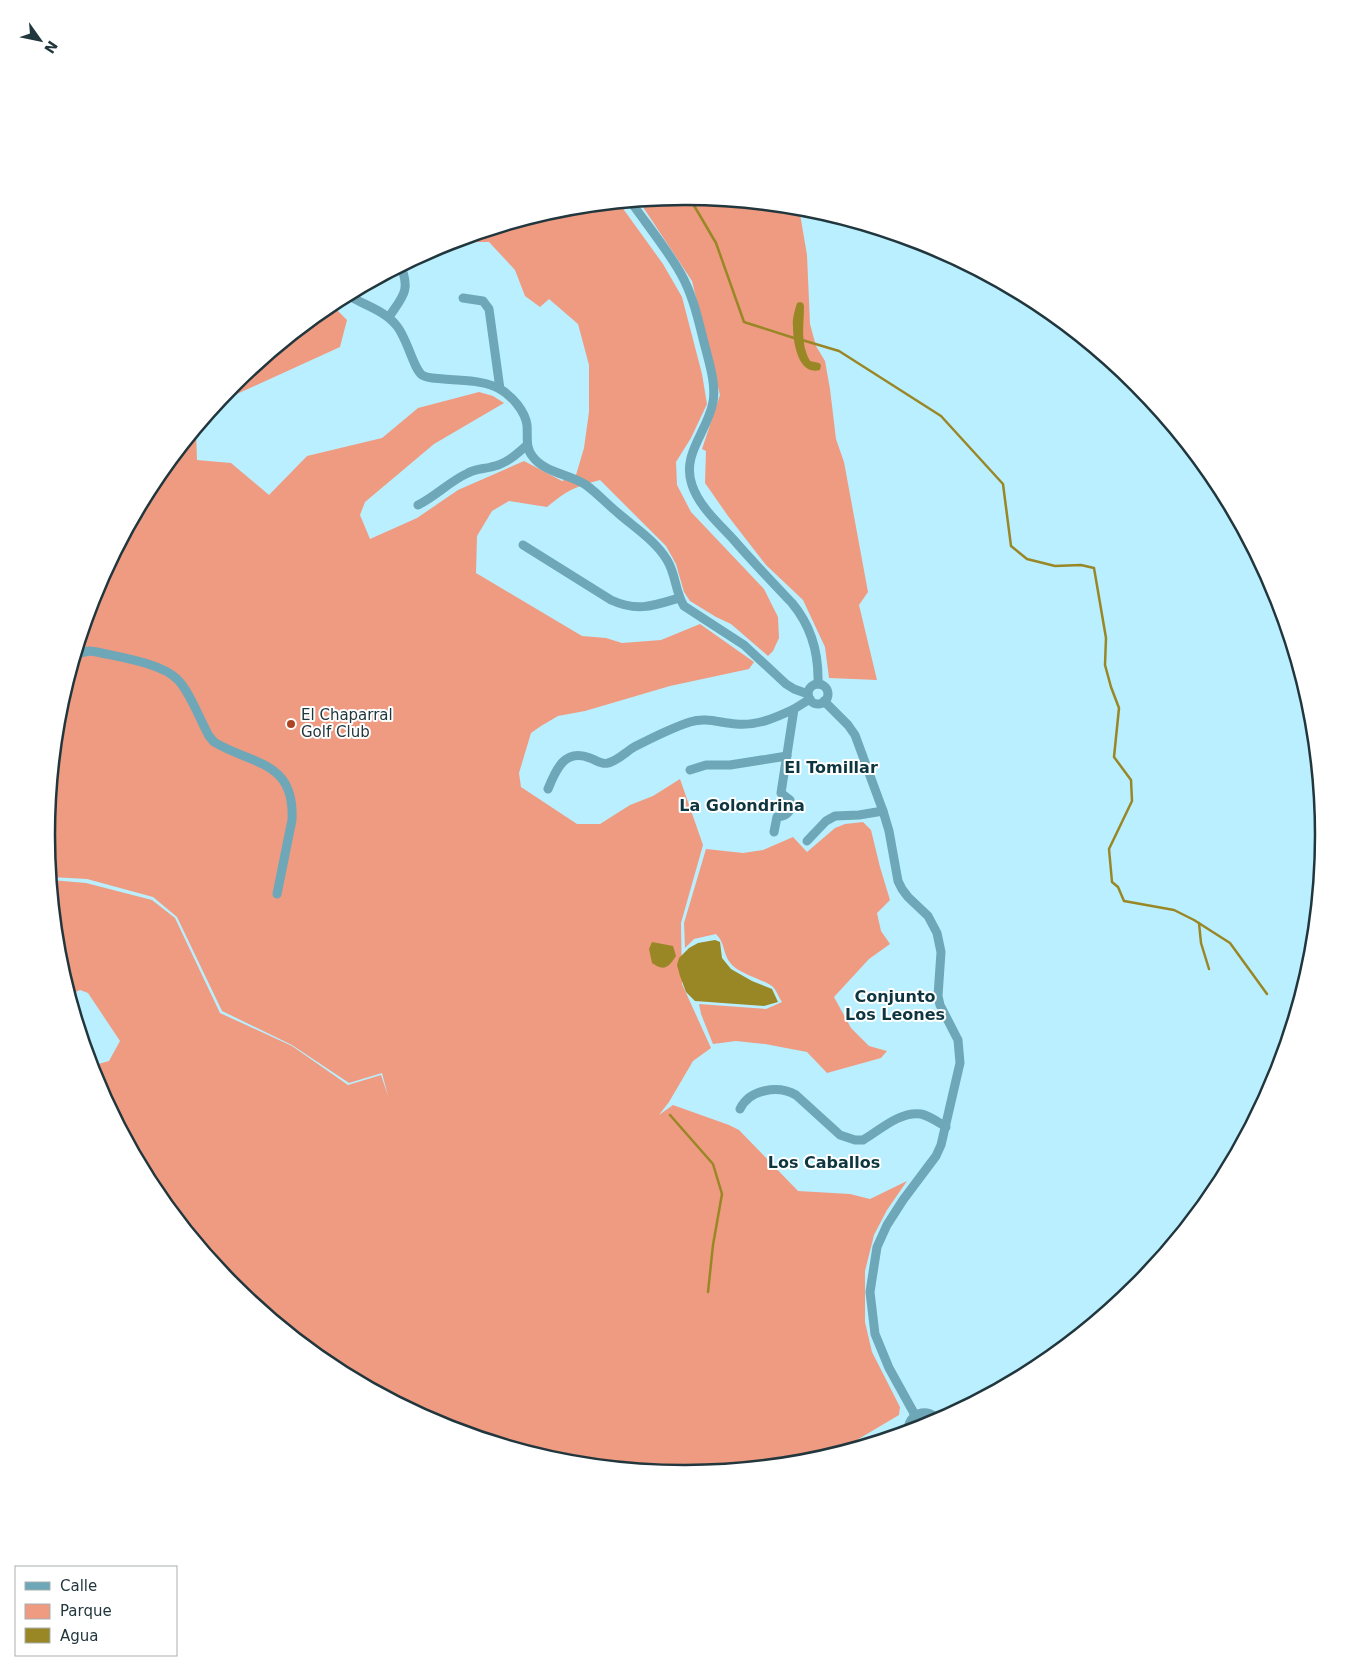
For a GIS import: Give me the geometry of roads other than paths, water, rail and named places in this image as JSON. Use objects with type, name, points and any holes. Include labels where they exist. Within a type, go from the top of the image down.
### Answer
[{"type":"street","points":[[635,208],[682,275],[692,300],[708,362],[713,401],[711,411],[690,459],[689,478],[692,487],[712,517],[792,603],[804,619],[815,646],[819,671],[818,684]]},
{"type":"street","points":[[389,317],[403,296],[406,287],[403,272]]},
{"type":"street","points":[[463,298],[483,301],[489,309],[500,389]]},
{"type":"street","points":[[355,299],[389,317],[405,337],[417,369],[423,375],[431,378],[482,383],[500,389],[509,396],[523,413],[526,423],[528,452],[539,463],[587,486],[656,546],[672,569],[678,598],[684,606],[744,646],[786,684],[809,696],[817,704],[824,701],[828,696],[824,687],[818,684]]},
{"type":"street","points":[[418,505],[469,472],[506,462],[527,445]]},
{"type":"street","points":[[523,545],[606,598],[621,605],[645,608],[678,598]]},
{"type":"street","points":[[82,653],[97,652],[154,666],[171,674],[182,686],[214,742],[267,765],[280,777],[292,799],[293,808],[277,894]]},
{"type":"street","points":[[548,789],[558,766],[572,756],[579,755],[606,764],[636,746],[692,721],[704,720],[749,724],[769,721],[794,709],[809,696],[810,688],[818,684]]},
{"type":"street","points":[[824,701],[848,725],[855,735],[889,831],[898,881],[902,889],[928,916],[933,924],[941,952],[938,996],[940,1005],[954,1030],[960,1051],[960,1063],[941,1145],[936,1156],[887,1225],[878,1247],[870,1292],[875,1334],[889,1368],[915,1415]]},
{"type":"street","points":[[774,832],[777,817],[788,814],[791,807],[790,800],[781,793],[794,709]]},
{"type":"street","points":[[690,770],[706,765],[730,765],[787,756]]},
{"type":"street","points":[[807,840],[826,821],[835,816],[883,811]]},
{"type":"street","points":[[740,1109],[743,1103],[757,1093],[778,1089],[796,1095],[840,1135],[855,1140],[863,1140],[904,1115],[922,1115],[946,1127]]},
{"type":"street","points":[[909,1424],[915,1415],[926,1412],[933,1415]]},
{"type":"water","points":[[800,302],[804,306],[803,334],[807,354],[810,361],[821,365],[820,370],[806,368],[798,356],[793,333],[793,320],[797,303]]},
{"type":"water","points":[[715,940],[720,942],[722,958],[731,969],[752,981],[772,989],[778,1002],[764,1006],[695,1001],[686,992],[680,976],[677,965],[679,958],[689,948],[698,943]]},
{"type":"water","points":[[652,942],[673,946],[676,956],[666,967],[656,966],[652,963],[649,949]]},
{"type":"waterway","points":[[694,205],[716,243],[744,322],[794,338]]},
{"type":"waterway","points":[[802,340],[839,351],[941,416],[1003,484],[1011,546],[1027,559],[1055,566],[1081,565],[1094,568],[1106,638],[1105,665],[1119,708],[1114,757],[1131,780],[1132,801],[1109,849],[1112,882],[1118,887],[1124,901],[1174,910],[1194,920],[1230,943],[1267,994]]},
{"type":"waterway","points":[[1199,923],[1201,943],[1209,969]]},
{"type":"waterway","points":[[670,1115],[713,1164],[722,1194],[713,1245],[708,1292]]},
{"type":"place","name":"El Chaparral Golf Club","points":[[291,724]]},
{"type":"district","name":"El Tomillar","points":[[831,767]]},
{"type":"district","name":"La Golondrina","points":[[742,805]]},
{"type":"district","name":"Conjunto Los Leones","points":[[895,1005]]},
{"type":"district","name":"Los Caballos","points":[[824,1162]]}]
